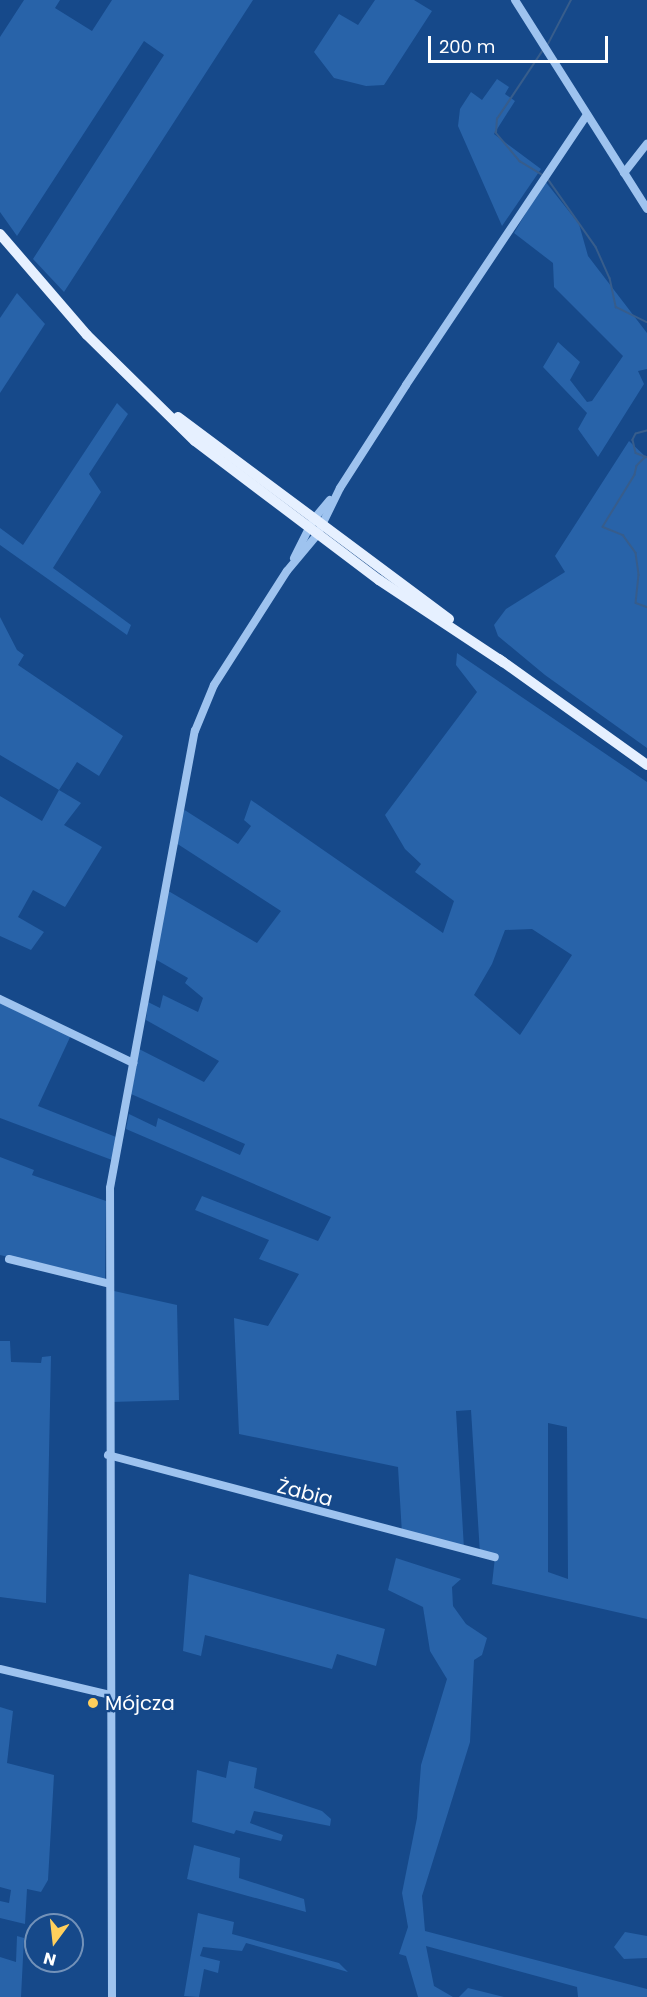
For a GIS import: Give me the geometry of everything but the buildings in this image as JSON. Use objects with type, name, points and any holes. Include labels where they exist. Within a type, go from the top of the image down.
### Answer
[{"type":"main road","points":[[0,234],[42,286],[195,441],[647,765]]},
{"type":"street","points":[[515,0],[647,209]]},
{"type":"street","points":[[112,1997],[108,1455],[110,1188],[195,731],[214,685],[543,176],[587,115]]},
{"type":"street","points":[[624,173],[647,144]]},
{"type":"street","points":[[0,999],[133,1063]]},
{"type":"street","points":[[9,1259],[110,1284]]},
{"type":"street","name":"Żabia","points":[[108,1455],[495,1557]]},
{"type":"street","points":[[0,1669],[111,1695]]},
{"type":"shaded area","points":[[24,0],[60,0],[55,8],[92,31],[112,0],[253,0],[64,292],[33,259],[164,55],[144,41],[17,236],[0,212],[0,37]]},
{"type":"shaded area","points":[[375,0],[414,0],[432,11],[384,85],[366,86],[334,78],[314,52],[339,14],[358,25]]},
{"type":"shaded area","points":[[497,79],[509,87],[505,94],[515,101],[494,134],[541,169],[502,226],[458,126],[460,109],[471,92],[482,100]]},
{"type":"shaded area","points":[[545,181],[579,224],[588,256],[647,333],[647,369],[638,371],[644,384],[598,457],[578,429],[587,413],[543,367],[558,342],[580,362],[570,380],[587,402],[592,401],[623,356],[554,287],[553,263],[514,233]]},
{"type":"shaded area","points":[[17,293],[45,324],[0,393],[0,318]]},
{"type":"shaded area","points":[[117,403],[128,414],[89,474],[101,492],[53,568],[131,625],[127,635],[0,545],[0,528],[23,545]]},
{"type":"shaded area","points":[[629,441],[647,458],[647,748],[545,675],[498,636],[494,625],[506,609],[565,572],[555,556]]},
{"type":"shaded area","points":[[0,617],[17,650],[24,655],[18,665],[123,736],[99,776],[77,762],[59,790],[0,755]]},
{"type":"shaded area","points":[[457,653],[647,782],[647,1619],[492,1584],[495,1557],[480,1554],[471,1410],[456,1411],[464,1549],[402,1534],[398,1467],[239,1434],[234,1318],[268,1326],[299,1274],[259,1259],[269,1240],[195,1210],[202,1196],[318,1241],[331,1217],[126,1129],[129,1114],[156,1127],[158,1118],[240,1155],[245,1144],[131,1094],[139,1049],[204,1082],[219,1061],[146,1020],[148,1002],[160,1008],[163,995],[198,1012],[203,998],[185,983],[188,978],[155,959],[165,889],[257,943],[281,911],[176,843],[183,809],[238,844],[251,826],[244,820],[251,800],[443,933],[454,901],[415,872],[421,864],[405,849],[385,815],[477,692],[456,665]],"holes":[[[532,929],[572,955],[520,1035],[474,995],[492,964],[505,930]],[[548,1423],[567,1427],[568,1579],[548,1572]]]},
{"type":"shaded area","points":[[59,790],[81,803],[64,825],[102,847],[65,907],[33,890],[18,917],[44,932],[31,950],[0,936],[0,796],[42,821]]},
{"type":"shaded area","points":[[0,999],[72,1033],[38,1106],[116,1137],[112,1160],[0,1118]]},
{"type":"shaded area","points":[[0,1157],[34,1170],[32,1175],[106,1201],[105,1280],[0,1255]]},
{"type":"shaded area","points":[[114,1291],[177,1305],[179,1400],[111,1402]]},
{"type":"shaded area","points":[[0,1341],[10,1341],[11,1362],[41,1363],[42,1357],[51,1356],[46,1603],[0,1597]]},
{"type":"shaded area","points":[[396,1558],[461,1579],[452,1587],[453,1606],[466,1624],[487,1638],[482,1655],[474,1660],[470,1742],[422,1896],[425,1931],[647,1989],[647,1997],[578,1997],[577,1987],[426,1946],[434,1986],[453,1997],[418,1997],[406,1956],[399,1954],[408,1927],[402,1893],[417,1818],[421,1765],[447,1679],[430,1651],[423,1607],[388,1590]]},
{"type":"shaded area","points":[[189,1574],[385,1629],[376,1666],[337,1654],[332,1669],[205,1635],[201,1656],[183,1651]]},
{"type":"shaded area","points":[[0,1707],[13,1711],[7,1763],[54,1775],[48,1880],[41,1892],[27,1889],[24,1924],[0,1918],[0,1901],[9,1903],[11,1890],[0,1887]]},
{"type":"shaded area","points":[[229,1761],[257,1768],[254,1788],[322,1811],[331,1819],[330,1826],[254,1811],[250,1823],[283,1835],[281,1841],[236,1830],[234,1834],[192,1822],[197,1770],[226,1778]]},
{"type":"shaded area","points":[[194,1845],[240,1858],[239,1878],[304,1899],[306,1912],[187,1879]]},
{"type":"shaded area","points":[[198,1913],[234,1922],[232,1934],[339,1963],[348,1972],[246,1943],[242,1951],[203,1947],[200,1956],[220,1961],[218,1973],[204,1969],[199,1997],[184,1996]]},
{"type":"shaded area","points":[[625,1932],[647,1936],[647,1958],[624,1959],[614,1947]]},
{"type":"shaded area","points":[[17,1936],[24,1938],[21,1997],[0,1997],[0,1957],[16,1962]]},
{"type":"shaded area","points":[[468,1988],[504,1997],[459,1997]]},
{"type":"waterway","points":[[548,44],[571,0]]},
{"type":"waterway","points":[[542,175],[520,162],[496,133],[497,119],[543,50]]},
{"type":"waterway","points":[[548,179],[596,247],[610,278],[616,307],[647,322]]},
{"type":"waterway","points":[[647,431],[636,434],[633,440],[636,453],[646,457],[637,466],[635,475],[603,527],[623,535],[636,553],[639,575],[636,603],[647,607]]},
{"type":"place","name":"Mójcza","points":[[93,1703]]}]
